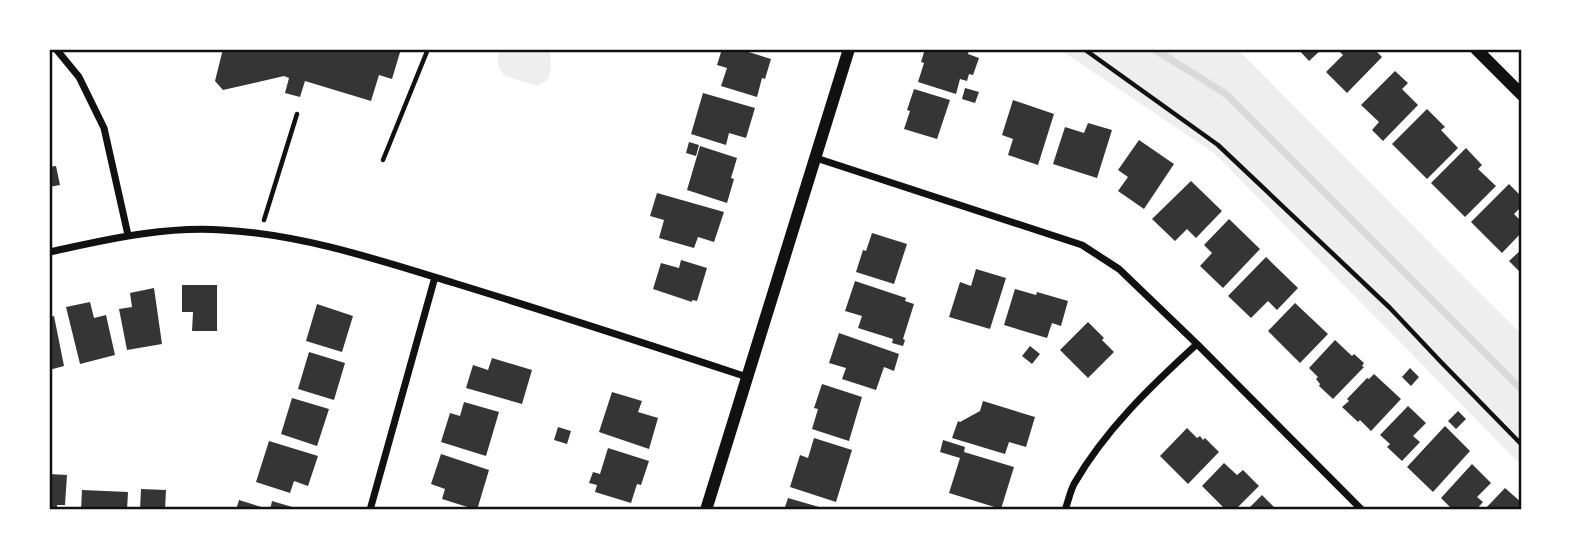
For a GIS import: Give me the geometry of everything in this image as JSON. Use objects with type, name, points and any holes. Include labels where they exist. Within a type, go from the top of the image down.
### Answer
[{"type":"street","points":[[56,49],[79,77],[104,128],[128,235]]},
{"type":"street","points":[[706,510],[849,49]]},
{"type":"street","points":[[1476,49],[1522,95]]},
{"type":"street","points":[[816,158],[1082,245],[1119,269],[1362,510]]},
{"type":"street","points":[[49,252],[128,235],[219,229],[260,233],[356,254],[435,277],[747,377]]},
{"type":"street","points":[[370,510],[435,277]]},
{"type":"street","points":[[1065,510],[1073,486],[1102,442],[1152,387],[1197,344]]},
{"type":"path","points":[[383,160],[428,49]]},
{"type":"path","points":[[1084,49],[1218,145],[1390,308],[1522,445]]},
{"type":"path","points":[[260,233],[297,114]]},
{"type":"shaded area","points":[[503,49],[550,49],[551,68],[548,80],[537,86],[505,76],[498,62],[498,55]]},
{"type":"shaded area","points":[[1059,49],[1238,50],[1522,335],[1522,466],[1214,153]]},
{"type":"building","points":[[223,49],[401,49],[392,79],[379,75],[371,101],[305,81],[300,97],[285,93],[289,78],[284,76],[223,90],[215,81]]},
{"type":"building","points":[[722,49],[732,52],[733,49],[739,49],[771,59],[757,97],[721,86],[727,68],[717,65]]},
{"type":"building","points":[[925,49],[969,50],[968,54],[979,58],[973,75],[969,74],[967,81],[960,79],[956,94],[918,82]]},
{"type":"building","points":[[1298,49],[1322,49],[1309,61]]},
{"type":"building","points":[[1374,49],[1382,57],[1347,93],[1326,72],[1343,55],[1339,51]]},
{"type":"building","points":[[1395,71],[1408,83],[1402,89],[1418,105],[1383,141],[1372,130],[1379,122],[1361,105]]},
{"type":"building","points":[[965,88],[979,92],[975,103],[962,99]]},
{"type":"building","points":[[914,89],[950,100],[937,139],[904,129]]},
{"type":"building","points":[[703,93],[755,108],[746,138],[729,133],[726,145],[691,134]]},
{"type":"building","points":[[1013,100],[1054,114],[1038,165],[1008,155],[1013,139],[1002,135]]},
{"type":"building","points":[[1427,109],[1445,127],[1441,130],[1458,148],[1427,179],[1392,144]]},
{"type":"building","points":[[1088,123],[1112,130],[1097,178],[1053,164],[1065,127],[1084,133]]},
{"type":"building","points":[[1139,140],[1174,164],[1144,209],[1118,191],[1128,177],[1118,170]]},
{"type":"building","points":[[689,142],[699,145],[696,156],[686,153]]},
{"type":"building","points":[[700,146],[737,158],[727,203],[687,190]]},
{"type":"building","points":[[1466,148],[1482,165],[1478,169],[1496,186],[1465,217],[1431,183]]},
{"type":"building","points":[[56,166],[60,185],[49,187],[49,167]]},
{"type":"building","points":[[1191,181],[1222,211],[1196,238],[1187,229],[1175,241],[1152,219]]},
{"type":"building","points":[[1509,184],[1522,197],[1522,206],[1514,214],[1522,222],[1522,232],[1502,253],[1471,222]]},
{"type":"building","points":[[657,193],[724,212],[714,242],[698,237],[694,248],[659,238],[664,220],[650,216]]},
{"type":"building","points":[[1229,219],[1260,249],[1223,288],[1200,266],[1212,253],[1204,245]]},
{"type":"building","points":[[872,233],[907,244],[894,284],[856,272]]},
{"type":"building","points":[[1522,249],[1522,274],[1509,261]]},
{"type":"building","points":[[1266,257],[1298,288],[1277,310],[1268,301],[1251,318],[1228,296]]},
{"type":"building","points":[[681,260],[707,268],[697,301],[692,302],[653,289],[661,263],[679,268]]},
{"type":"building","points":[[976,269],[1006,278],[990,329],[949,317],[960,282],[971,286]]},
{"type":"building","points":[[855,281],[906,298],[905,301],[914,304],[903,346],[892,343],[893,339],[858,328],[862,316],[845,311]]},
{"type":"building","points":[[182,285],[217,285],[217,331],[192,331],[193,312],[182,312]]},
{"type":"building","points":[[154,288],[162,344],[127,350],[119,309],[132,307],[130,293]]},
{"type":"building","points":[[1015,289],[1068,301],[1061,326],[1052,323],[1047,338],[1004,325]]},
{"type":"building","points":[[90,302],[94,318],[106,315],[115,355],[80,364],[66,307]]},
{"type":"building","points":[[1295,303],[1328,334],[1300,363],[1268,331]]},
{"type":"building","points":[[317,304],[353,316],[342,352],[306,341]]},
{"type":"building","points":[[54,316],[64,366],[49,370],[49,317]]},
{"type":"building","points":[[1088,322],[1114,352],[1088,378],[1060,350]]},
{"type":"building","points":[[839,333],[899,354],[894,371],[884,367],[876,390],[842,379],[846,368],[829,363]]},
{"type":"building","points":[[1335,340],[1364,363],[1364,367],[1333,399],[1319,386],[1316,379],[1318,377],[1309,368]]},
{"type":"building","points":[[1030,346],[1040,354],[1032,364],[1022,356]]},
{"type":"building","points":[[309,352],[345,363],[334,400],[298,389]]},
{"type":"building","points":[[492,358],[532,370],[522,404],[466,388],[473,365],[488,370]]},
{"type":"building","points":[[1410,368],[1419,377],[1411,386],[1402,377]]},
{"type":"building","points":[[1374,374],[1401,399],[1371,431],[1342,407],[1367,378]]},
{"type":"building","points":[[822,384],[862,397],[849,441],[812,429],[818,409],[814,408]]},
{"type":"building","points":[[612,392],[642,401],[638,412],[658,418],[649,449],[599,432]]},
{"type":"building","points":[[292,398],[329,409],[317,446],[281,434]]},
{"type":"building","points":[[983,401],[1035,417],[1026,447],[1009,442],[1005,454],[952,438],[958,421],[980,411]]},
{"type":"building","points":[[464,402],[499,412],[486,456],[441,442],[450,413],[460,416]]},
{"type":"building","points":[[1408,406],[1426,423],[1413,436],[1420,442],[1402,461],[1387,447],[1390,444],[1380,435]]},
{"type":"building","points":[[1458,411],[1466,419],[1456,429],[1448,421]]},
{"type":"building","points":[[1445,426],[1470,451],[1433,492],[1407,467]]},
{"type":"building","points":[[558,427],[571,431],[567,444],[554,440]]},
{"type":"building","points":[[1187,428],[1197,438],[1205,438],[1219,452],[1188,484],[1160,456]]},
{"type":"building","points":[[814,438],[852,450],[836,502],[790,487],[800,455],[808,458]]},
{"type":"building","points":[[943,440],[965,447],[964,452],[1014,467],[1001,509],[949,493],[960,458],[940,452]]},
{"type":"building","points":[[269,441],[318,456],[308,486],[294,481],[290,493],[256,482]]},
{"type":"building","points":[[608,448],[649,461],[641,485],[637,484],[631,503],[595,492],[597,485],[589,483],[593,472],[600,474]]},
{"type":"building","points":[[441,454],[489,470],[477,510],[442,499],[445,489],[431,484]]},
{"type":"building","points":[[1224,463],[1237,475],[1243,470],[1259,486],[1235,510],[1226,510],[1202,486]]},
{"type":"building","points":[[1472,464],[1491,483],[1477,497],[1483,502],[1476,510],[1453,510],[1441,498]]},
{"type":"building","points":[[49,474],[67,475],[65,505],[57,505],[57,510],[49,510]]},
{"type":"building","points":[[1505,488],[1522,503],[1522,510],[1484,510]]},
{"type":"building","points":[[141,489],[166,490],[165,510],[140,510]]},
{"type":"building","points":[[82,490],[128,492],[127,510],[81,510]]},
{"type":"building","points":[[1262,495],[1277,510],[1247,510]]},
{"type":"building","points":[[788,498],[826,509],[826,510],[784,510]]},
{"type":"building","points":[[239,500],[268,509],[268,510],[236,510]]},
{"type":"building","points":[[272,501],[299,509],[299,510],[270,510]]},
{"type":"waterway","points":[[1154,49],[1226,94],[1522,390]]}]
